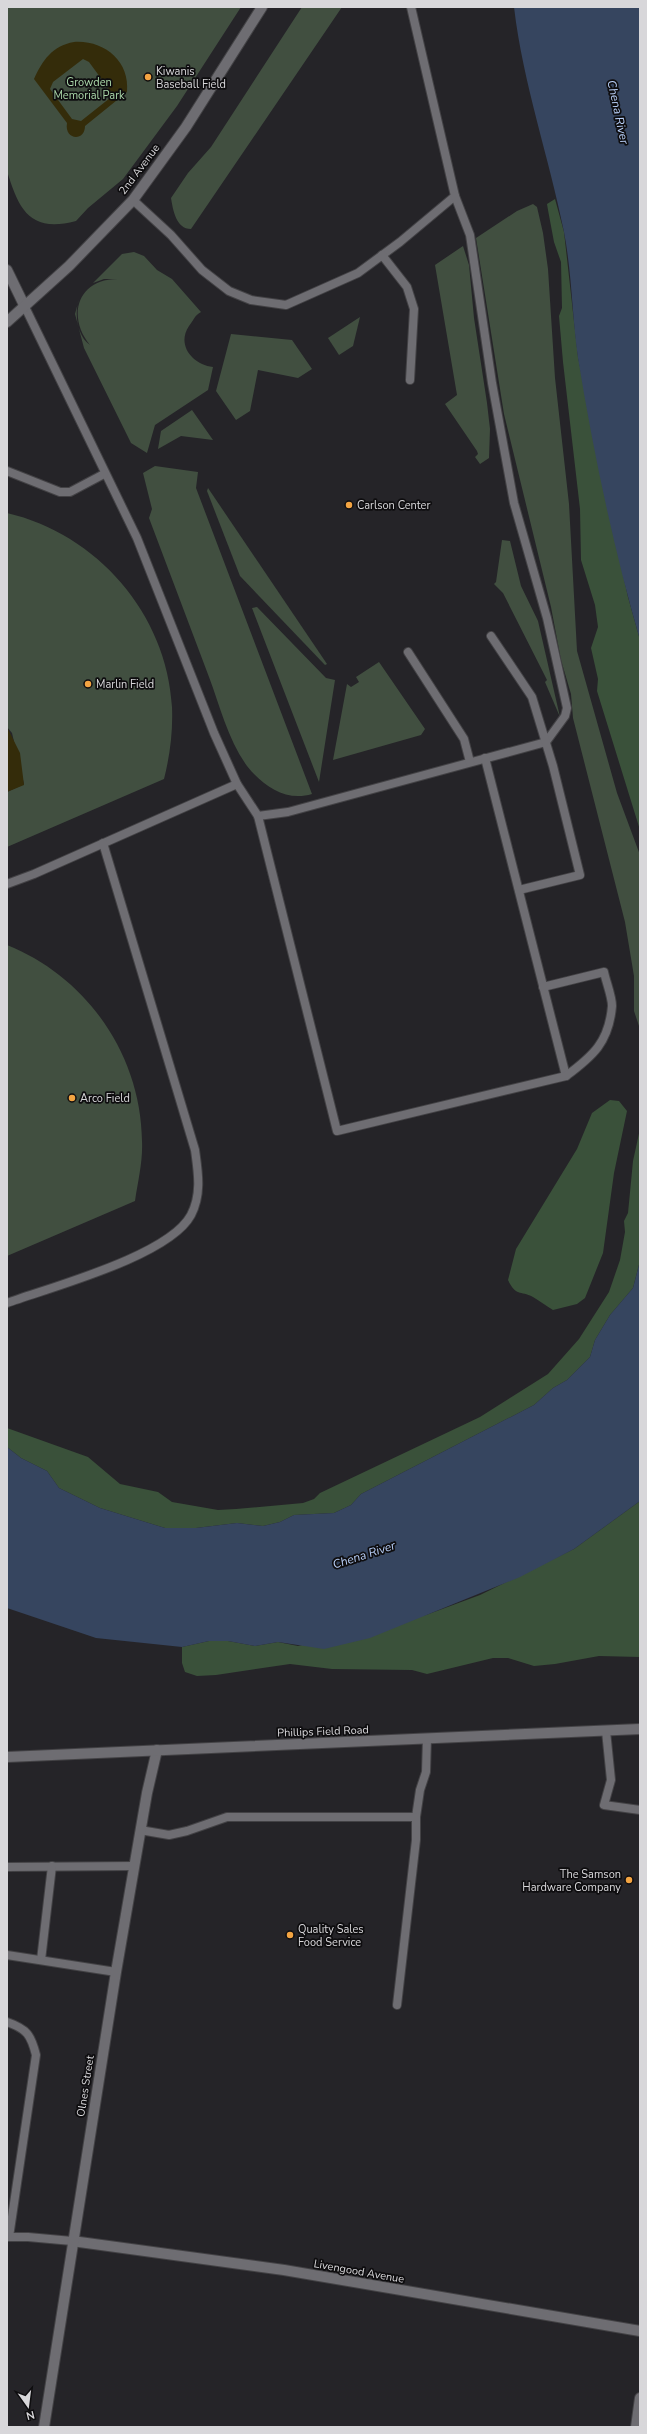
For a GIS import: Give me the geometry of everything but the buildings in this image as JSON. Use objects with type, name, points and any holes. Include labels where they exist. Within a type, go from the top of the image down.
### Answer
[{"type":"street","name":"2nd Avenue","points":[[7,322],[69,266],[133,200],[186,126],[262,7]]},
{"type":"street","points":[[7,270],[25,307]]},
{"type":"street","name":"Phillips Field Road","points":[[7,1757],[640,1729]]},
{"type":"street","name":"Olnes Street","points":[[44,2427],[72,2241],[116,1972],[140,1830],[157,1750]]},
{"type":"street","name":"Livengood Avenue","points":[[72,2241],[284,2270],[640,2331]]},
{"type":"street","points":[[636,2427],[640,2398]]},
{"type":"lane","points":[[258,816],[288,812],[546,742],[565,716],[567,708],[547,618],[514,503],[492,384],[470,235],[455,196],[411,7]]},
{"type":"lane","points":[[133,200],[171,235],[202,270],[229,292],[251,300],[286,305],[358,273],[455,196]]},
{"type":"lane","points":[[382,255],[407,287],[414,309],[410,380]]},
{"type":"lane","points":[[25,307],[104,474],[137,538],[237,784],[258,816],[337,1131],[566,1076],[592,1056],[605,1036],[612,1004],[604,972],[544,987]]},
{"type":"lane","points":[[7,471],[60,492],[70,492],[104,474]]},
{"type":"lane","points":[[491,636],[532,698],[546,742],[580,875],[519,890]]},
{"type":"lane","points":[[408,652],[464,739],[470,762]]},
{"type":"lane","points":[[485,758],[566,1076]]},
{"type":"lane","points":[[7,884],[237,784]]},
{"type":"lane","points":[[7,1302],[131,1259],[170,1238],[190,1216],[200,1186],[195,1150],[103,843]]},
{"type":"lane","points":[[606,1731],[611,1780],[604,1806],[640,1810]]},
{"type":"lane","points":[[397,2005],[416,1840],[416,1817],[420,1790],[426,1772],[427,1738]]},
{"type":"lane","points":[[140,1830],[169,1835],[188,1831],[227,1817],[416,1817]]},
{"type":"lane","points":[[7,1866],[134,1866]]},
{"type":"lane","points":[[41,1960],[52,1866]]},
{"type":"lane","points":[[7,1955],[116,1972]]},
{"type":"lane","points":[[7,2022],[19,2026],[32,2037],[36,2055],[8,2237],[72,2241]]},
{"type":"green space","name":"Growden Memorial Park","points":[[7,7],[241,7],[177,106],[123,179],[88,208],[76,221],[60,224],[48,224],[37,221],[22,207],[16,197],[7,171]]},
{"type":"green space","points":[[302,7],[342,7],[191,229],[182,226],[176,218],[171,198],[188,173],[211,147]]},
{"type":"green space","points":[[555,199],[564,232],[578,357],[628,597],[640,640],[640,830],[597,691],[598,679],[591,648],[598,627],[595,605],[581,560],[580,509],[559,316],[562,308],[561,262],[554,242],[547,204]]},
{"type":"green space","points":[[533,204],[537,207],[543,233],[548,269],[555,378],[569,504],[577,651],[617,793],[640,855],[640,1029],[634,1011],[634,976],[625,922],[573,718],[571,694],[561,660],[551,607],[504,414],[476,238],[517,211]]},
{"type":"green space","points":[[463,246],[469,265],[474,318],[490,429],[489,458],[480,464],[475,457],[478,454],[477,451],[445,404],[457,395],[435,265]]},
{"type":"green space","points":[[134,252],[144,256],[157,270],[172,279],[201,312],[195,317],[189,326],[185,333],[184,340],[189,353],[193,358],[213,367],[208,390],[155,425],[147,453],[131,443],[84,348],[80,331],[90,345],[83,334],[79,322],[78,311],[80,301],[85,292],[94,285],[105,280],[119,279],[104,279],[93,283],[122,254]]},
{"type":"green space","points":[[79,299],[77,311],[79,328],[75,314]]},
{"type":"green space","points":[[360,317],[353,346],[339,355],[328,338]]},
{"type":"green space","points":[[231,334],[292,340],[312,369],[298,378],[258,370],[250,411],[236,420],[216,391]]},
{"type":"green space","points":[[192,410],[213,440],[181,436],[158,449],[161,431]]},
{"type":"green space","points":[[155,466],[198,472],[196,488],[312,794],[293,796],[284,794],[268,786],[253,773],[240,756],[225,723],[149,518],[152,509],[143,473]]},
{"type":"green space","points":[[208,488],[327,664],[325,665],[240,576],[207,491]]},
{"type":"green space","name":"Marlin Field","points":[[7,513],[40,524],[70,539],[97,559],[121,583],[141,610],[157,640],[167,673],[172,707],[172,725],[171,743],[164,779],[7,847],[7,792],[24,784],[12,733],[7,727]]},
{"type":"green space","points":[[502,540],[510,541],[521,586],[538,621],[560,717],[545,682],[547,680],[503,593],[494,584],[496,582]]},
{"type":"green space","points":[[257,607],[326,678],[335,680],[319,782],[252,608]]},
{"type":"green space","points":[[379,662],[425,729],[421,735],[333,760],[347,684],[351,687],[359,682],[356,677]]},
{"type":"green space","name":"Arco Field","points":[[7,945],[36,959],[62,977],[85,998],[104,1023],[120,1050],[132,1079],[139,1109],[142,1156],[135,1201],[7,1256]]},
{"type":"green space","points":[[610,1100],[619,1101],[627,1111],[614,1173],[603,1253],[585,1298],[577,1304],[553,1310],[533,1297],[513,1289],[508,1280],[516,1249],[577,1149],[592,1113]]},
{"type":"green space","points":[[640,1129],[640,1261],[633,1288],[610,1315],[595,1340],[590,1357],[567,1380],[553,1388],[534,1405],[361,1494],[351,1505],[334,1513],[294,1515],[280,1522],[263,1526],[237,1523],[196,1528],[165,1528],[100,1508],[59,1488],[47,1471],[21,1458],[7,1447],[7,1428],[88,1457],[120,1484],[158,1492],[172,1502],[218,1510],[236,1509],[303,1503],[314,1499],[320,1493],[480,1417],[548,1374],[579,1339],[609,1292],[620,1260],[625,1232],[624,1221],[628,1213],[633,1161]]},
{"type":"green space","points":[[640,1501],[640,1657],[599,1656],[555,1664],[534,1666],[508,1658],[493,1658],[427,1674],[412,1670],[332,1669],[290,1664],[216,1675],[197,1676],[185,1672],[182,1663],[182,1647],[209,1641],[228,1641],[255,1646],[278,1642],[298,1646],[426,1615],[480,1595],[574,1549]]},
{"type":"sand","points":[[85,42],[105,49],[119,62],[127,81],[127,92],[85,126],[82,135],[79,137],[71,136],[67,129],[67,123],[34,79],[49,55],[54,50],[66,44]],"holes":[[[83,59],[89,62],[111,92],[110,98],[81,121],[72,119],[50,89],[53,82]]]},
{"type":"sand","points":[[7,727],[20,753],[24,785],[7,792]]},
{"type":"water","name":"Chena River","points":[[514,7],[640,7],[640,640],[621,571],[590,429],[578,358],[569,264],[564,232],[530,92],[518,36]]},
{"type":"water","name":"Chena River","points":[[640,1261],[640,1501],[574,1549],[520,1577],[370,1638],[324,1649],[278,1642],[255,1646],[228,1641],[209,1641],[182,1647],[96,1638],[7,1608],[7,1447],[21,1458],[47,1471],[59,1488],[100,1508],[165,1528],[196,1528],[237,1523],[263,1526],[280,1522],[294,1515],[334,1513],[351,1505],[361,1494],[534,1405],[553,1388],[567,1380],[590,1357],[595,1340],[610,1315],[633,1288]]},
{"type":"place","name":"Kiwanis Baseball Field","points":[[148,77]]},
{"type":"place","name":"Carlson Center","points":[[349,505]]},
{"type":"place","name":"Marlin Field","points":[[88,684]]},
{"type":"place","name":"Arco Field","points":[[72,1098]]},
{"type":"place","name":"The Samson Hardware Company","points":[[629,1880]]},
{"type":"place","name":"Quality Sales Food Service","points":[[290,1935]]}]
